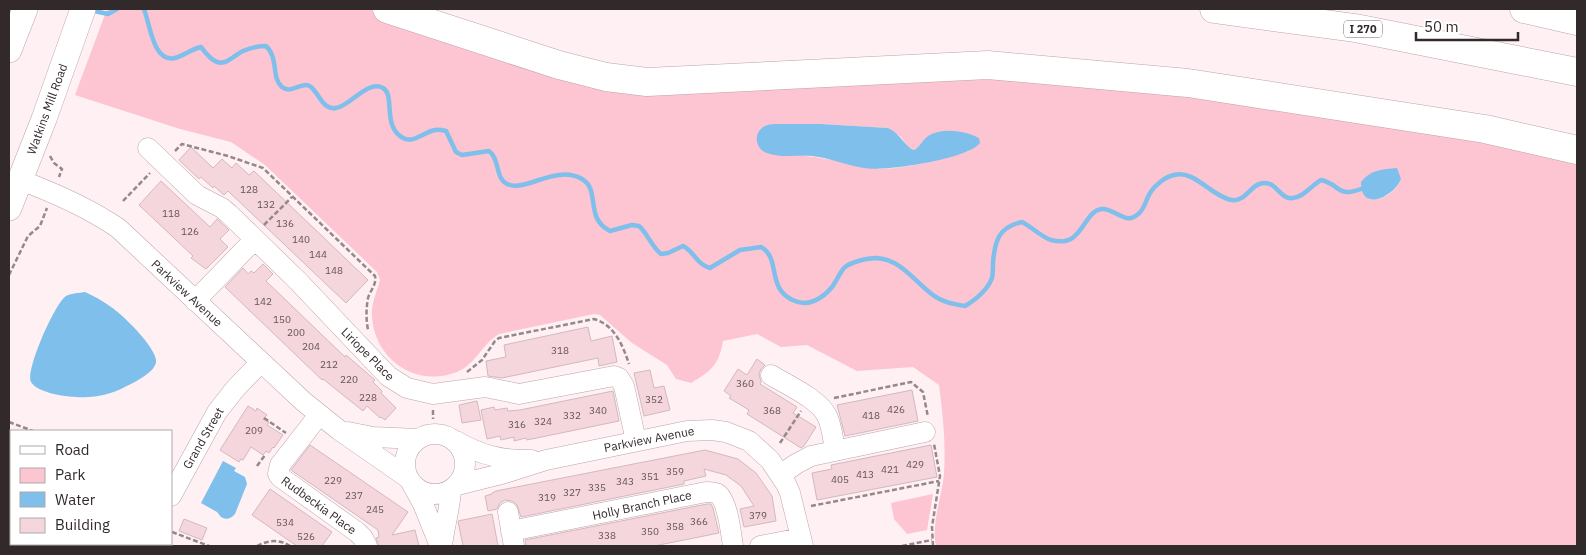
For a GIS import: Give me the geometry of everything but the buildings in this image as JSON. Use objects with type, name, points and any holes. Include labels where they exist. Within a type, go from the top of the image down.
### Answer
[{"type":"highway","points":[[387,9],[559,65],[606,77],[647,82],[988,65],[1188,83],[1485,129],[1577,150]]},
{"type":"highway","name":"I 270","points":[[1214,9],[1354,28],[1577,72]]},
{"type":"highway","points":[[1524,9],[1577,21]]},
{"type":"main road","points":[[9,50],[25,9]]},
{"type":"main road","name":"Watkins Mill Road","points":[[9,208],[15,179],[44,119],[83,9]]},
{"type":"street","name":"Liriope Place","points":[[161,157],[202,200],[222,208],[255,239],[297,280],[379,367],[401,386],[415,392],[433,394],[485,388],[519,394],[614,376],[619,378],[624,386],[636,441]]},
{"type":"street","name":"Parkview Avenue","points":[[15,179],[53,192],[111,223],[136,244],[318,415],[410,481]]},
{"type":"street","points":[[195,301],[255,239]]},
{"type":"street","name":"Grand Street","points":[[172,494],[217,412],[235,389],[261,362]]},
{"type":"street","points":[[771,375],[822,409],[828,418],[835,450]]},
{"type":"street","name":"Rudbeckia Place","points":[[318,415],[280,465],[278,474],[283,481],[357,532],[367,546]]},
{"type":"street","name":"Parkview Avenue","points":[[454,487],[546,460],[636,441],[699,429],[726,432],[749,441],[770,460],[780,475],[792,500],[802,542]]},
{"type":"street","name":"Parkview Avenue","points":[[339,430],[373,437],[418,439]]},
{"type":"street","points":[[780,475],[803,460],[835,450],[929,430]]},
{"type":"street","points":[[433,433],[456,441],[466,463],[464,472],[454,487],[441,546],[423,504],[410,481],[404,461],[411,445],[418,439],[433,433]]},
{"type":"street","name":"Parkview Avenue","points":[[456,441],[472,451],[493,458],[546,460]]},
{"type":"street","points":[[410,481],[426,493],[435,494],[454,487]]},
{"type":"street","name":"Holly Branch Place","points":[[511,530],[712,492],[718,494],[725,505],[733,546]]},
{"type":"street","points":[[760,546],[802,542]]},
{"type":"path","points":[[123,201],[161,157],[182,144],[228,156],[263,168],[375,276],[376,281],[370,292],[366,308],[368,332]]},
{"type":"path","points":[[271,219],[292,196]]},
{"type":"path","points":[[461,376],[476,366],[499,338],[591,320],[603,323],[616,334],[627,360]]},
{"type":"path","points":[[831,398],[910,382],[923,392],[929,430],[939,472],[932,527],[932,546]]},
{"type":"path","points":[[780,443],[804,405]]},
{"type":"path","points":[[264,418],[289,436]]},
{"type":"path","points":[[9,422],[30,430]]},
{"type":"path","points":[[812,506],[939,481]]},
{"type":"path","points":[[172,532],[209,546]]},
{"type":"path","points":[[902,546],[932,540]]},
{"type":"path","points":[[257,546],[277,541],[284,542],[290,546]]},
{"type":"green space","points":[[107,9],[368,9],[566,75],[1078,80],[1381,123],[1577,161],[1577,546],[936,546],[935,528],[945,463],[944,430],[939,385],[913,367],[857,371],[807,345],[781,347],[757,334],[723,341],[719,356],[713,366],[704,375],[691,383],[676,379],[667,365],[632,343],[600,315],[594,314],[499,334],[469,364],[457,372],[442,376],[427,376],[413,373],[400,367],[389,358],[375,332],[372,312],[380,280],[377,272],[265,165],[231,142],[180,129],[75,95]],"holes":[[[779,124],[821,124],[888,128],[901,137],[908,147],[914,150],[926,138],[939,132],[957,132],[974,136],[969,151],[922,164],[884,169],[796,155]],[[1401,179],[1396,188],[1384,197],[1369,199],[1364,195]]]},
{"type":"green space","points":[[933,494],[927,530],[907,534],[894,519],[891,503]]},
{"type":"water","points":[[821,124],[888,128],[914,150],[928,136],[947,131],[967,133],[979,138],[980,143],[973,149],[944,159],[907,166],[874,169],[819,157],[772,155],[761,149],[757,142],[757,135],[767,125]]},
{"type":"water","points":[[1397,168],[1401,179],[1392,191],[1378,199],[1366,197],[1362,192],[1361,182],[1368,175],[1377,171]]},
{"type":"water","points":[[85,292],[102,301],[131,324],[146,341],[155,356],[155,366],[136,381],[101,396],[75,397],[41,390],[31,382],[30,375],[42,338],[61,301],[66,296]]},
{"type":"water","points":[[223,461],[236,468],[234,471],[245,477],[247,484],[235,514],[227,519],[201,503]]},
{"type":"waterway","points":[[90,10],[108,14],[117,9]]},
{"type":"waterway","points":[[144,9],[157,49],[168,58],[175,58],[201,47],[213,60],[222,63],[246,50],[266,46],[272,56],[277,78],[282,87],[289,89],[308,85],[328,107],[332,108],[347,103],[371,87],[383,88],[388,97],[392,124],[404,139],[418,138],[436,130],[446,131],[456,152],[462,155],[489,151],[495,159],[503,181],[514,186],[551,176],[572,175],[582,179],[591,190],[597,219],[602,225],[610,231],[632,225],[639,226],[661,254],[683,246],[702,264],[710,268],[740,250],[761,247],[771,259],[780,289],[786,296],[800,303],[810,302],[824,295],[832,287],[842,270],[850,264],[876,258],[893,262],[926,290],[940,299],[965,306],[980,295],[990,283],[995,247],[1003,231],[1008,227],[1022,222],[1051,240],[1062,241],[1070,239],[1076,235],[1095,211],[1106,209],[1124,217],[1133,218],[1142,211],[1150,193],[1155,187],[1164,179],[1174,175],[1181,174],[1196,179],[1217,194],[1232,200],[1245,196],[1255,186],[1264,183],[1272,185],[1289,198],[1301,195],[1321,180],[1347,192],[1361,189]]}]
